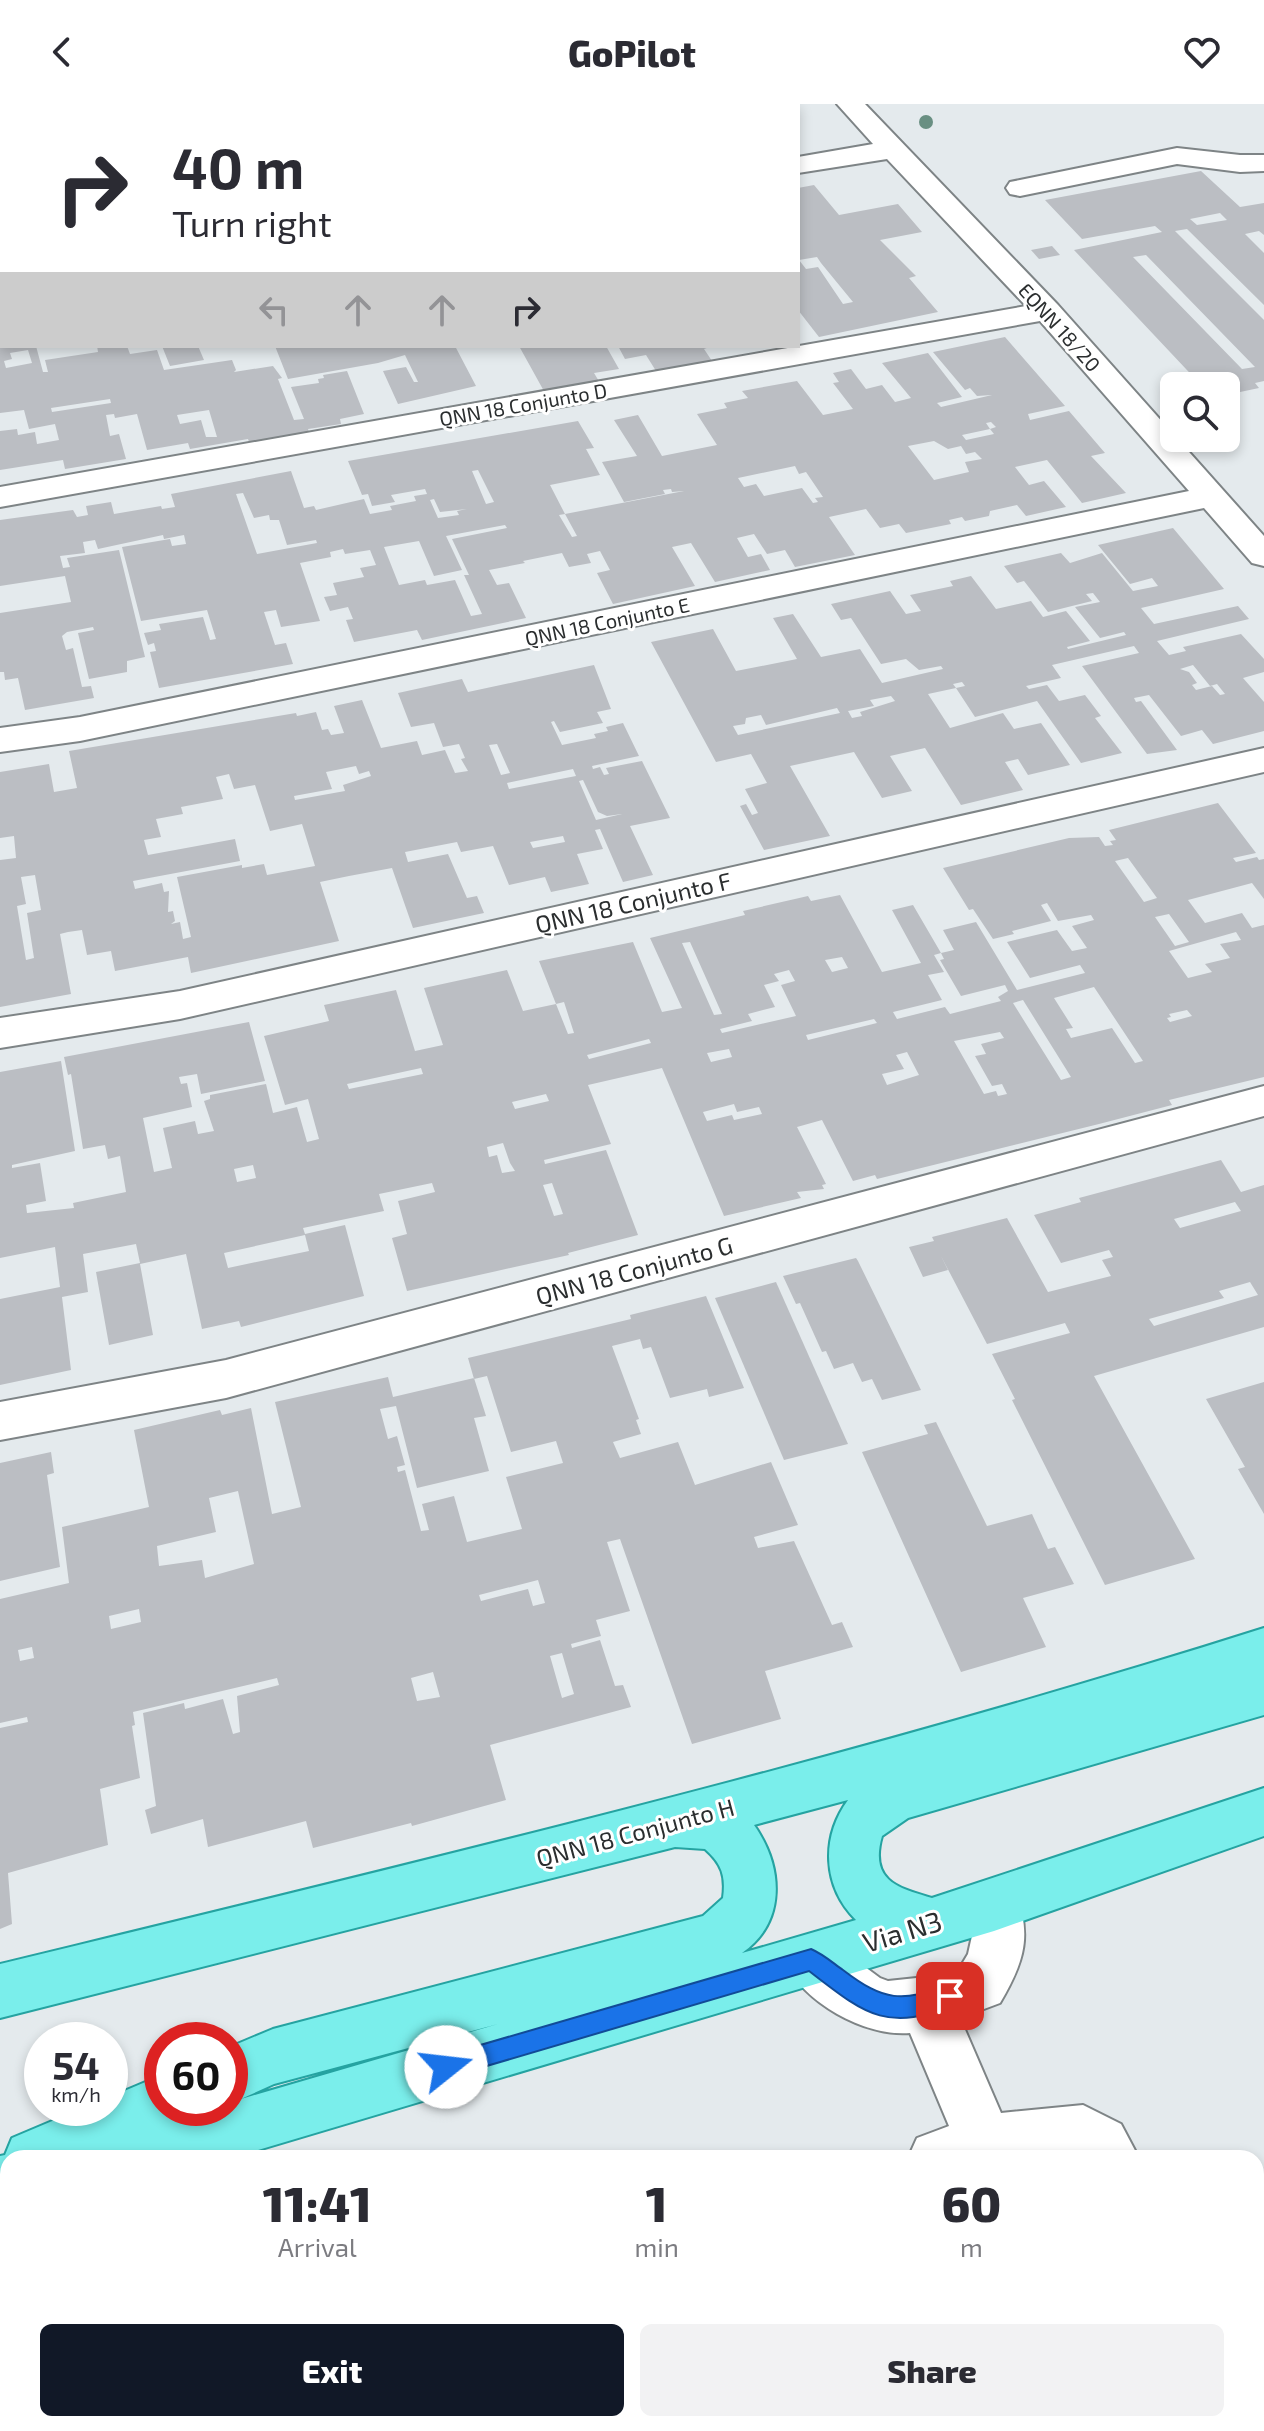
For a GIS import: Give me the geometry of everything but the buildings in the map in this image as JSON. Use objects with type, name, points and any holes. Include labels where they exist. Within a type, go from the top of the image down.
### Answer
[{"type":"main road","name":"QNN 18 Conjunto H","points":[[0,1991],[676,1823],[1136,1693],[1264,1650]]},
{"type":"main road","points":[[928,1922],[902,1918],[878,1905],[862,1885],[853,1861],[855,1839],[864,1820],[879,1805],[900,1796],[1264,1692]]},
{"type":"main road","name":"Via N3","points":[[94,2150],[155,2142],[811,1960],[928,1922],[994,1905],[1264,1812]]},
{"type":"main road","points":[[248,2067],[273,2057],[703,1942],[727,1932],[744,1916],[752,1893],[751,1870],[742,1848],[724,1831],[701,1822],[676,1823]]},
{"type":"street","name":"EQNN 18/20","points":[[850,104],[1047,311],[1264,556]]},
{"type":"street","points":[[800,165],[895,149]]},
{"type":"street","points":[[1020,188],[1177,156],[1190,155],[1235,165],[1264,163]]},
{"type":"street","name":"QNN 18 Conjunto D","points":[[0,497],[1047,311]]},
{"type":"street","name":"QNN 18 Conjunto E","points":[[0,740],[95,726],[1213,496]]},
{"type":"street","name":"QNN 18 Conjunto F","points":[[0,1033],[180,1005],[1264,760]]},
{"type":"street","name":"QNN 18 Conjunto G","points":[[0,1421],[226,1379],[1264,1101]]},
{"type":"street","points":[[811,1960],[864,2000],[888,2008],[926,2004],[981,1984],[994,1962],[999,1936],[994,1905]]},
{"type":"street","points":[[926,2004],[961,2150]]},
{"type":"street","points":[[968,2150],[1083,2133],[1105,2150]]},
{"type":"route","points":[[446,2067],[811,1960],[864,2000],[888,2008],[926,2004],[950,1996]]}]
